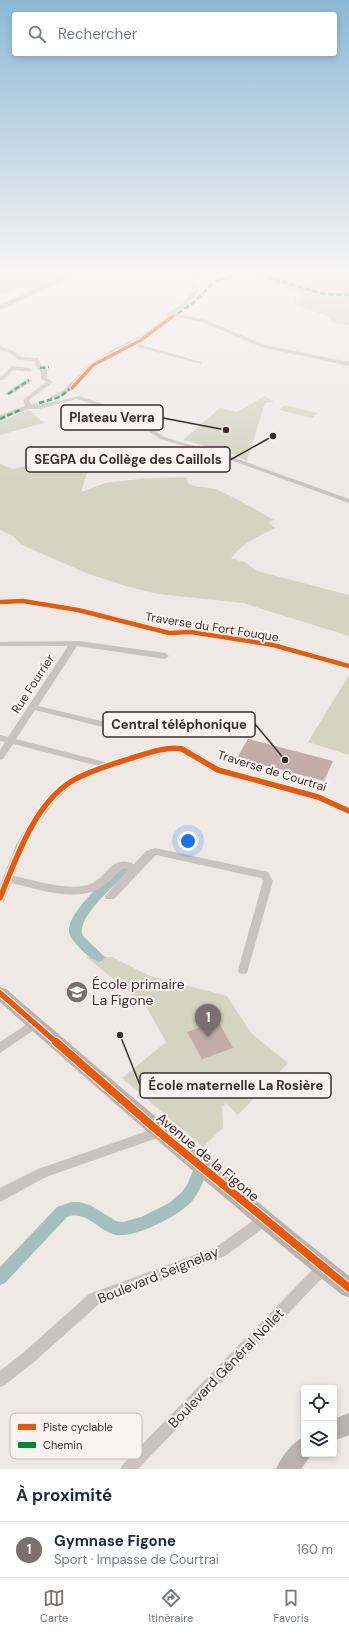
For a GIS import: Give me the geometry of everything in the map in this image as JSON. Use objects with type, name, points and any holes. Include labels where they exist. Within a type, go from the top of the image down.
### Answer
[{"type":"street","points":[[0,417],[63,393],[87,369],[130,344]]},
{"type":"street","points":[[133,344],[199,363]]},
{"type":"street","points":[[257,344],[349,364]]},
{"type":"street","points":[[0,348],[11,352],[21,359],[36,359],[40,368],[44,370],[44,379],[50,382],[26,400],[29,407]]},
{"type":"street","points":[[40,368],[49,367]]},
{"type":"street","points":[[1,379],[12,368],[30,370]]},
{"type":"street","points":[[1,379],[13,379]]},
{"type":"street","points":[[0,392],[10,395],[24,383],[27,384],[29,380]]},
{"type":"street","points":[[29,407],[39,408],[77,397],[132,415],[140,423],[162,438],[230,458],[349,501]]},
{"type":"street","name":"Traverse du Fort Fouque","points":[[0,602],[23,601],[78,610],[169,633],[191,632],[273,645],[349,666]]},
{"type":"street","points":[[0,644],[74,643],[165,656]]},
{"type":"street","name":"Rue Fourrier","points":[[0,757],[74,643]]},
{"type":"street","points":[[32,708],[107,725]]},
{"type":"street","points":[[0,738],[110,766]]},
{"type":"street","name":"Traverse de Courtrai","points":[[0,898],[21,845],[26,840],[36,821],[56,797],[73,781],[110,766],[168,748],[186,750],[219,771],[321,799],[349,811]]},
{"type":"street","points":[[110,896],[130,867],[155,851],[264,875],[268,881],[243,970]]},
{"type":"street","points":[[8,879],[63,889],[86,890],[103,882],[118,867],[130,867]]},
{"type":"street","name":"Avenue de la Figone","points":[[0,993],[208,1173],[349,1288]]},
{"type":"street","points":[[0,1048],[36,1023]]},
{"type":"street","points":[[0,1196],[6,1191],[42,1173],[160,1132]]},
{"type":"street","name":"Boulevard Seignelay","points":[[0,1380],[29,1357],[94,1299],[220,1252],[264,1220]]},
{"type":"street","name":"Boulevard Général Nollet","points":[[142,1455],[323,1268]]},
{"type":"street","points":[[337,1429],[349,1424]]},
{"type":"street","points":[[287,1469],[301,1452]]},
{"type":"street","name":"Boulevard Général Nollet","points":[[128,1469],[138,1459]]},
{"type":"green space","points":[[265,396],[274,402],[265,403],[247,461],[230,453],[183,440],[220,408],[237,412]]},
{"type":"green space","points":[[285,405],[318,413],[312,418],[279,410]]},
{"type":"green space","points":[[29,410],[44,423],[0,435],[0,421]]},
{"type":"green space","points":[[86,452],[92,457],[81,492],[105,483],[139,479],[186,477],[188,483],[191,485],[215,489],[274,520],[268,523],[276,528],[251,540],[240,548],[231,558],[244,562],[257,571],[349,595],[349,636],[243,603],[158,594],[129,587],[86,573],[22,545],[13,536],[0,530],[0,464],[14,469]]},
{"type":"green space","points":[[349,675],[349,755],[308,742]]},
{"type":"green space","points":[[86,957],[112,957],[150,976],[227,996],[251,1033],[288,1063],[238,1115],[226,1103],[222,1107],[223,1128],[203,1147],[122,1078],[166,1042],[144,1003]]},
{"type":"building","points":[[248,739],[333,761],[324,781],[237,758]]},
{"type":"building","points":[[218,1021],[233,1048],[202,1059],[187,1032]]},
{"type":"waterway","points":[[99,957],[79,940],[75,933],[75,926],[85,909],[124,869]]},
{"type":"waterway","points":[[0,1278],[62,1212],[79,1208],[90,1212],[101,1221],[116,1228],[132,1227],[165,1213],[182,1202],[190,1193],[202,1164]]},
{"type":"marked path","points":[[40,368],[49,367]]},
{"type":"marked path","points":[[8,394],[24,383],[27,383],[29,380]]},
{"type":"marked path","points":[[39,403],[60,397],[73,386]]},
{"type":"marked path","points":[[0,419],[20,410]]},
{"type":"cycle path","points":[[72,388],[93,365],[133,344]]},
{"type":"cycle path","points":[[0,602],[23,601],[78,610],[169,633],[191,632],[273,645],[349,666]]},
{"type":"cycle path","points":[[0,898],[21,845],[35,821],[62,789],[72,781],[92,772],[155,751],[176,748],[182,749],[193,754],[213,768],[234,776],[318,797],[349,811]]},
{"type":"cycle path","points":[[0,993],[159,1132],[264,1220],[349,1288]]},
{"type":"place","name":"Plateau Verra","points":[[226,430]]},
{"type":"place","name":"SEGPA du Collège des Caillols","points":[[273,436]]},
{"type":"place","name":"Central téléphonique","points":[[285,760]]},
{"type":"place","name":"École primaire La Figone","points":[[77,992]]},
{"type":"place","name":"École maternelle La Rosière","points":[[120,1035]]},
{"type":"place","name":"Gymnase Figone","points":[[208,1037]]}]
